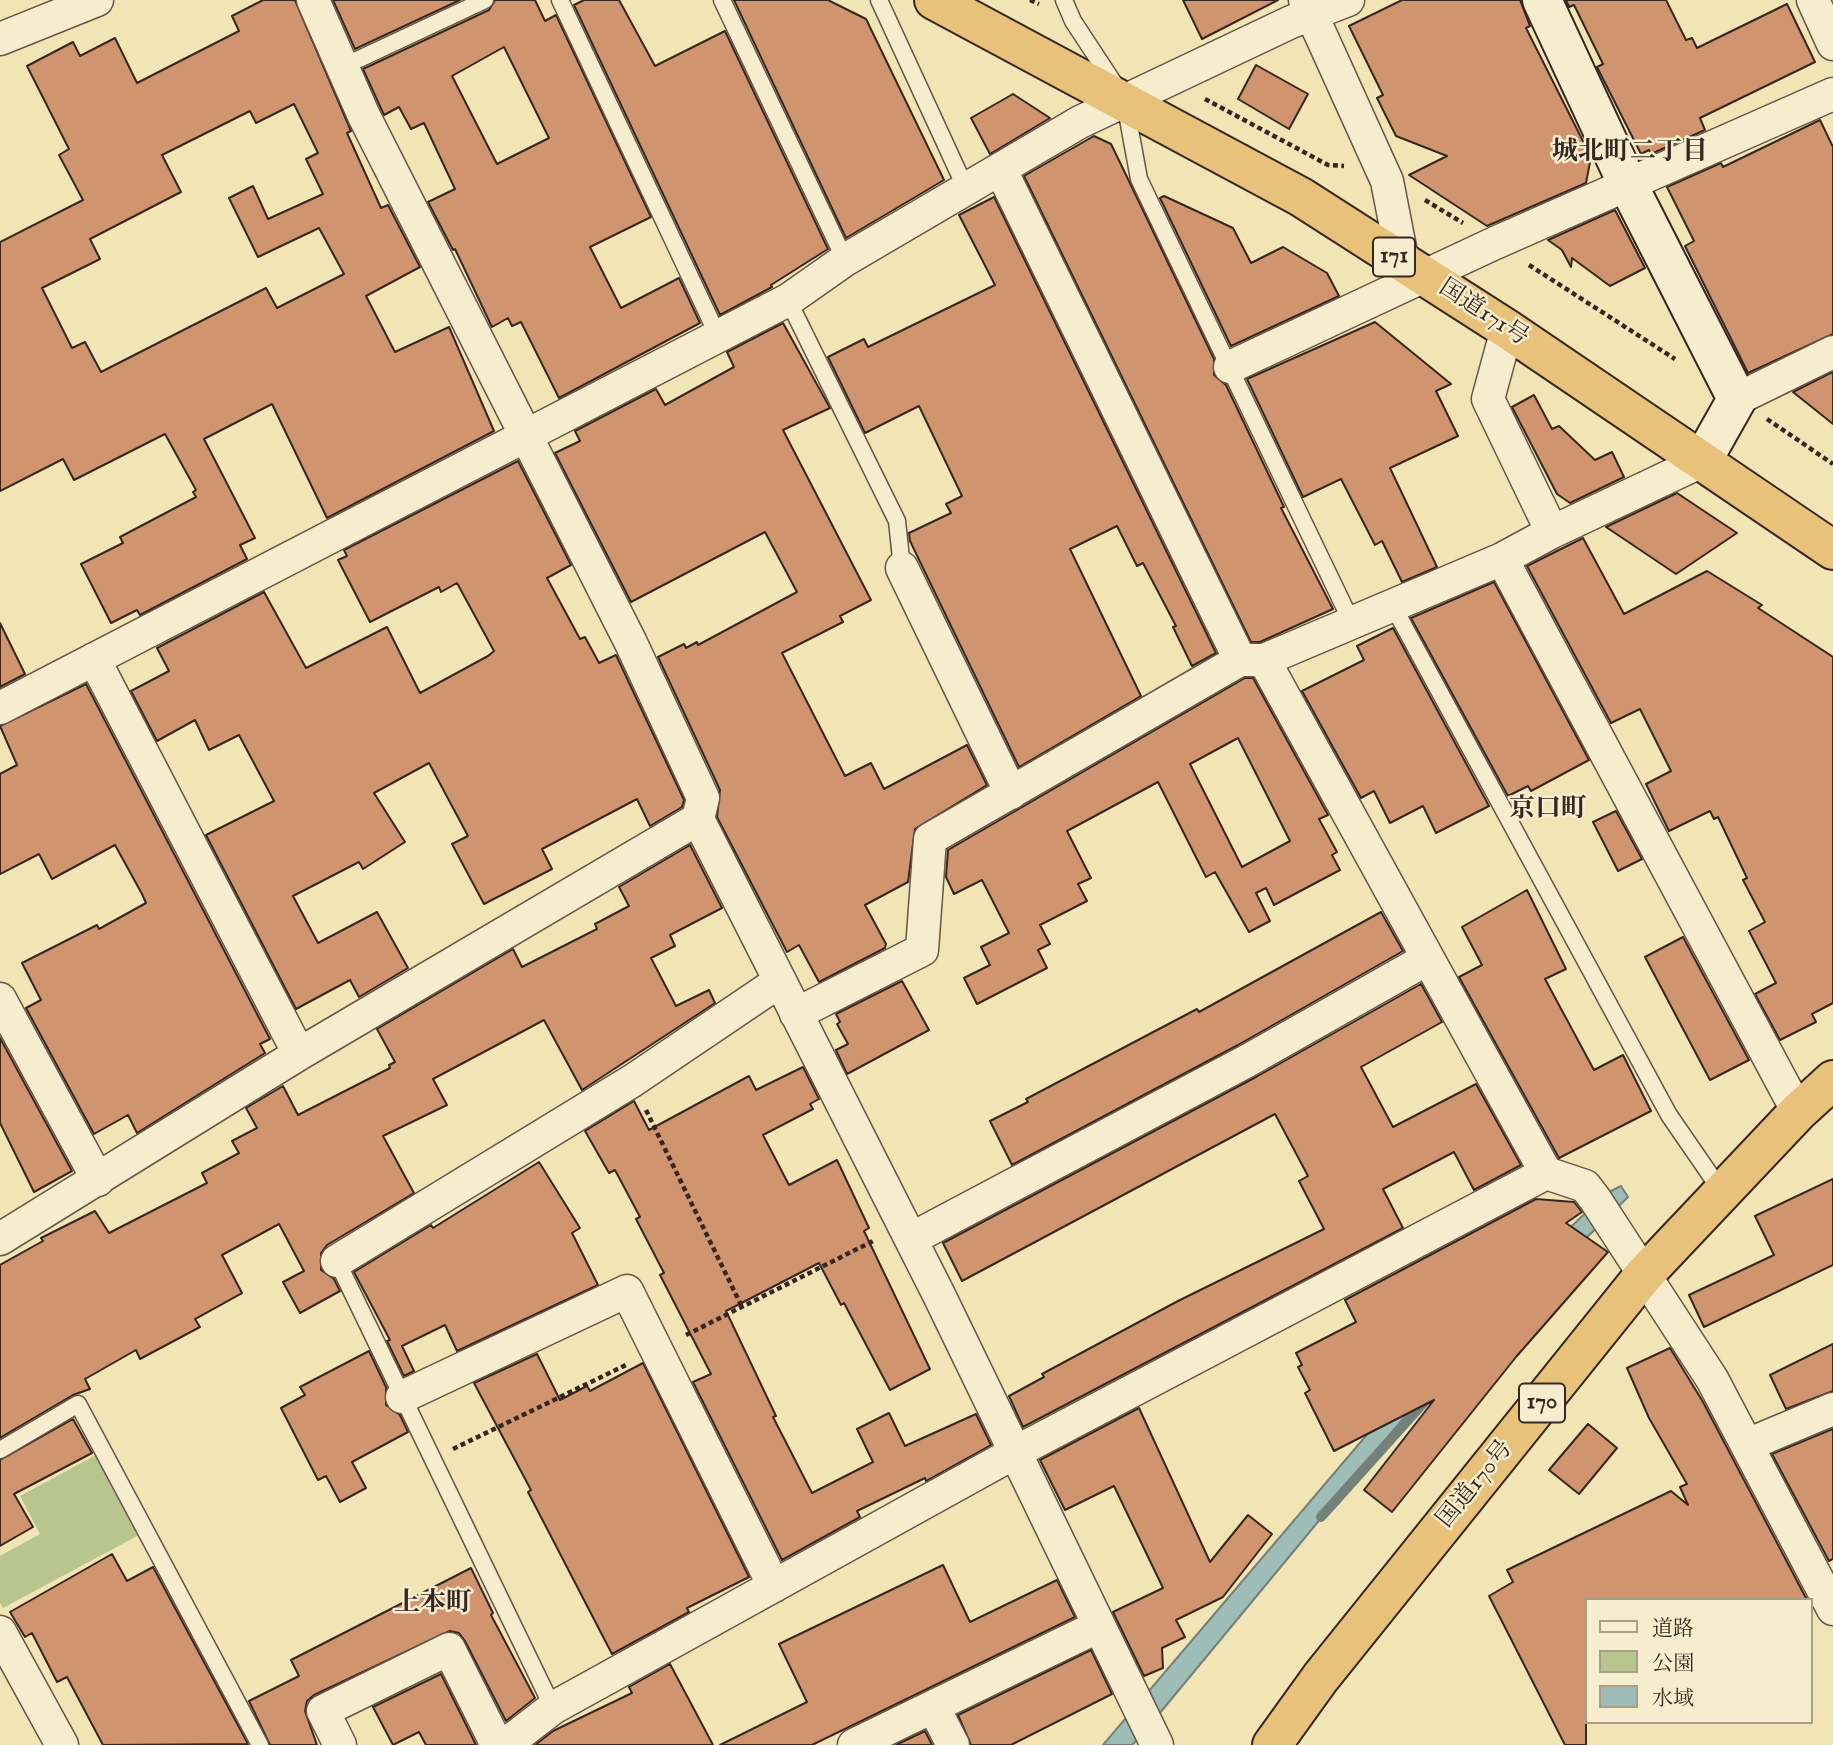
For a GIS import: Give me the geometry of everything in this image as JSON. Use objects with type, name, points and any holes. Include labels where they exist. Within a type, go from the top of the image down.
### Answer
[{"type":"highway","name":"国道171号","points":[[934,0],[974,11],[1125,102],[1301,197],[1507,329],[1833,550]]},
{"type":"highway","name":"国道170号","points":[[1272,1745],[1321,1677],[1643,1276],[1798,1111],[1833,1080]]},
{"type":"street","points":[[0,39],[97,0]]},
{"type":"street","points":[[313,0],[342,67],[524,437],[631,643],[703,798],[698,819],[908,1232],[1149,1732]]},
{"type":"street","points":[[0,708],[788,300],[845,260],[967,191],[1080,122],[1125,102],[1308,8],[1348,0]]},
{"type":"street","points":[[1542,0],[1628,185],[1737,399]]},
{"type":"street","points":[[1813,0],[1833,44]]},
{"type":"street","points":[[1308,8],[1387,181],[1414,269]]},
{"type":"street","points":[[1230,367],[1414,269],[1495,243],[1833,94]]},
{"type":"street","points":[[1001,170],[1252,660],[1427,959],[1546,1173],[1586,1186],[1602,1209],[1712,1379],[1747,1445],[1824,1572],[1833,1609]]},
{"type":"street","points":[[1507,329],[1488,399],[1552,532]]},
{"type":"street","points":[[796,1014],[922,950],[930,839],[1252,660],[1352,623],[1502,559],[1552,532],[1702,461],[1737,399],[1833,352]]},
{"type":"street","points":[[1502,559],[1798,1111]]},
{"type":"street","points":[[902,568],[1011,793]]},
{"type":"street","points":[[94,659],[299,1055]]},
{"type":"street","points":[[0,1239],[299,1055],[698,819]]},
{"type":"street","points":[[908,1232],[1210,1081],[1427,959]]},
{"type":"street","points":[[337,1261],[632,1081],[779,981]]},
{"type":"street","points":[[0,999],[99,1180]]},
{"type":"street","points":[[505,1745],[553,1708],[1014,1453],[1546,1173]]},
{"type":"street","points":[[402,1397],[627,1291],[774,1586]]},
{"type":"street","points":[[1747,1445],[1833,1409]]},
{"type":"street","points":[[854,1745],[1099,1626]]},
{"type":"street","points":[[0,1632],[62,1745]]},
{"type":"street","points":[[340,1745],[323,1711],[449,1649],[497,1745]]},
{"type":"street","points":[[934,1708],[953,1745]]},
{"type":"lane","points":[[342,67],[485,0]]},
{"type":"lane","points":[[560,0],[718,337]]},
{"type":"lane","points":[[722,0],[845,260]]},
{"type":"lane","points":[[879,0],[967,191]]},
{"type":"lane","points":[[1064,0],[1073,21],[1125,102],[1139,179],[1352,623]]},
{"type":"lane","points":[[788,300],[897,521],[902,568]]},
{"type":"lane","points":[[1393,606],[1669,1115],[1723,1192]]},
{"type":"lane","points":[[337,1261],[553,1708]]},
{"type":"lane","points":[[0,1450],[79,1404],[260,1745]]},
{"type":"path","points":[[1417,195],[1679,362]]},
{"type":"path","points":[[1737,399],[1833,464]]},
{"type":"path","points":[[632,1081],[742,1307]]},
{"type":"path","points":[[433,1459],[742,1307],[908,1232]]},
{"type":"green space","points":[[96,1455],[139,1535],[3,1608],[0,1603],[0,1556],[40,1534],[20,1496]]},
{"type":"water","points":[[1621,1186],[1628,1197],[1408,1413],[1140,1737],[1132,1745],[1103,1745],[1393,1404],[1561,1236],[1607,1193]]},
{"type":"building","points":[[263,0],[295,0],[351,131],[347,133],[381,208],[388,205],[420,267],[366,296],[395,352],[449,327],[494,431],[327,518],[272,404],[204,439],[255,538],[240,545],[247,559],[140,615],[137,610],[111,623],[81,564],[123,543],[120,537],[196,497],[193,492],[196,490],[165,434],[74,480],[63,459],[0,491],[0,242],[83,200],[59,155],[69,149],[27,66],[73,42],[80,56],[115,38],[137,83],[239,31],[232,16]],"holes":[[[294,104],[318,153],[306,159],[323,194],[268,219],[253,186],[229,198],[258,257],[319,228],[344,274],[277,308],[266,288],[101,372],[85,342],[72,348],[42,288],[100,259],[90,239],[181,192],[162,155],[250,111],[256,123]]]},
{"type":"building","points":[[333,0],[460,0],[355,49]]},
{"type":"building","points":[[495,0],[535,0],[545,21],[556,15],[651,217],[590,247],[621,308],[679,278],[700,323],[559,398],[521,322],[512,326],[508,318],[492,327],[455,249],[453,250],[428,202],[455,189],[424,123],[411,129],[399,107],[384,115],[363,69],[489,10]],"holes":[[[504,47],[549,138],[497,164],[452,76]]]},
{"type":"building","points":[[584,0],[619,0],[655,66],[725,31],[828,249],[771,285],[772,287],[720,315],[574,5]]},
{"type":"building","points":[[734,0],[828,0],[866,19],[944,180],[846,238]]},
{"type":"building","points":[[1183,0],[1278,0],[1202,39]]},
{"type":"building","points":[[1402,0],[1520,0],[1530,26],[1526,28],[1591,157],[1586,183],[1487,226],[1409,175],[1447,156],[1396,136],[1377,98],[1383,95],[1349,26]]},
{"type":"building","points":[[1566,0],[1666,0],[1686,40],[1692,38],[1697,48],[1787,4],[1815,62],[1700,118],[1705,130],[1651,154],[1649,150],[1641,154],[1597,67],[1603,64],[1574,5],[1569,7]]},
{"type":"building","points":[[1256,65],[1308,94],[1289,129],[1238,99]]},
{"type":"building","points":[[1013,94],[1050,118],[990,154],[971,118]]},
{"type":"building","points":[[1820,120],[1833,147],[1833,334],[1748,373],[1685,246],[1694,241],[1667,187],[1721,163],[1723,167]]},
{"type":"building","points":[[1094,136],[1111,144],[1214,359],[1214,375],[1226,385],[1284,507],[1281,508],[1333,609],[1260,642],[1251,642],[1024,176]]},
{"type":"building","points":[[1164,196],[1233,228],[1251,263],[1283,247],[1327,273],[1339,296],[1231,346],[1160,198]]},
{"type":"building","points":[[994,197],[1216,653],[1192,666],[1173,627],[1176,626],[1143,563],[1137,566],[1117,526],[1070,549],[1141,696],[1019,767],[910,541],[909,533],[951,513],[946,504],[962,496],[919,406],[865,433],[828,357],[864,339],[868,347],[995,285],[959,215]]},
{"type":"building","points":[[1615,210],[1645,268],[1610,286],[1572,258],[1571,267],[1562,250],[1548,240]]},
{"type":"building","points":[[1375,322],[1451,384],[1436,391],[1458,436],[1390,468],[1437,567],[1402,582],[1382,541],[1375,545],[1341,479],[1303,497],[1247,379]]},
{"type":"building","points":[[783,323],[830,408],[783,430],[871,600],[840,616],[843,622],[782,653],[845,776],[871,763],[884,789],[967,745],[987,785],[915,829],[908,882],[865,905],[886,944],[885,948],[819,982],[799,945],[787,952],[717,817],[720,790],[658,657],[684,644],[686,648],[697,642],[698,645],[797,592],[765,532],[631,602],[555,453],[580,441],[575,431],[656,389],[665,405],[734,367],[727,352]]},
{"type":"building","points":[[1833,372],[1833,424],[1793,392]]},
{"type":"building","points":[[1534,395],[1552,429],[1559,426],[1595,460],[1612,452],[1624,477],[1570,503],[1557,494],[1512,407]]},
{"type":"building","points":[[518,461],[571,565],[547,578],[580,639],[585,637],[599,663],[616,655],[684,800],[682,807],[650,826],[637,799],[542,849],[552,869],[484,904],[452,844],[468,836],[429,763],[374,793],[405,842],[363,869],[359,862],[293,896],[318,943],[377,912],[408,968],[359,997],[350,980],[296,1009],[206,835],[274,801],[239,735],[209,750],[195,720],[157,741],[131,691],[169,671],[157,648],[264,592],[306,668],[387,627],[420,693],[488,656],[494,651],[457,583],[441,592],[439,587],[370,622],[338,560],[347,556],[344,550]]},
{"type":"building","points":[[1677,493],[1737,533],[1676,574],[1606,527]]},
{"type":"building","points":[[1583,538],[1624,614],[1707,571],[1762,605],[1758,608],[1833,657],[1833,1003],[1812,1014],[1816,1022],[1780,1040],[1755,994],[1776,983],[1749,931],[1765,922],[1743,880],[1747,878],[1718,817],[1714,819],[1710,811],[1669,831],[1646,784],[1671,771],[1640,709],[1611,723],[1527,566]]},
{"type":"building","points":[[1494,582],[1589,760],[1531,791],[1528,786],[1508,796],[1411,618]]},
{"type":"building","points":[[0,623],[25,674],[0,687]]},
{"type":"building","points":[[1393,628],[1489,806],[1436,833],[1423,806],[1390,823],[1374,791],[1361,798],[1302,691],[1364,660],[1357,646]]},
{"type":"building","points":[[1245,678],[1253,678],[1328,815],[1319,819],[1337,852],[1332,855],[1340,870],[1274,905],[1266,888],[1256,893],[1270,921],[1249,932],[1215,872],[1206,877],[1158,782],[1067,831],[1091,878],[1078,884],[1087,901],[1040,925],[1050,944],[1038,950],[1047,968],[977,1004],[964,978],[990,965],[981,947],[1009,933],[982,880],[954,894],[946,877],[948,850]],"holes":[[[1238,738],[1290,841],[1242,867],[1190,764]]]},
{"type":"building","points":[[86,684],[270,1039],[260,1044],[265,1053],[137,1133],[128,1115],[94,1134],[26,1008],[41,1000],[22,963],[97,925],[99,929],[146,903],[142,894],[115,845],[52,879],[39,854],[0,874],[0,774],[17,765],[0,726]]},
{"type":"building","points":[[1616,811],[1642,859],[1618,871],[1593,822]]},
{"type":"building","points":[[690,845],[722,908],[670,935],[675,946],[651,958],[676,1006],[709,990],[715,1003],[582,1090],[544,1020],[433,1079],[447,1105],[383,1136],[414,1193],[327,1245],[321,1253],[321,1270],[334,1279],[340,1291],[300,1313],[283,1282],[304,1271],[279,1224],[222,1255],[242,1293],[195,1319],[200,1327],[140,1359],[136,1350],[85,1379],[90,1389],[73,1395],[0,1438],[0,1265],[43,1241],[41,1238],[95,1211],[109,1233],[207,1183],[202,1173],[239,1153],[232,1141],[257,1128],[246,1108],[283,1086],[298,1115],[390,1068],[389,1065],[395,1062],[377,1029],[513,949],[522,967],[597,929],[595,924],[629,906],[619,887]]},
{"type":"building","points":[[1527,890],[1566,969],[1545,979],[1594,1070],[1623,1055],[1651,1111],[1559,1158],[1459,977],[1482,965],[1462,927]]},
{"type":"building","points":[[1381,912],[1403,951],[1238,1045],[1012,1165],[990,1121],[1028,1102],[1026,1099],[1197,1009],[1199,1012]]},
{"type":"building","points":[[1683,937],[1749,1060],[1710,1080],[1645,957]]},
{"type":"building","points":[[902,981],[929,1030],[847,1074],[836,1050],[848,1044],[837,1024],[840,1022],[836,1014]]},
{"type":"building","points":[[1421,984],[1442,1022],[1361,1067],[1393,1127],[1476,1084],[1521,1165],[1474,1190],[1454,1152],[1383,1189],[1403,1228],[1023,1427],[1009,1396],[1044,1377],[1042,1374],[1178,1301],[1324,1229],[1299,1181],[1308,1176],[1275,1114],[962,1281],[943,1243],[1256,1077]]},
{"type":"building","points":[[0,1038],[72,1171],[34,1192],[0,1123]]},
{"type":"building","points":[[803,1067],[819,1099],[810,1104],[813,1109],[763,1135],[789,1185],[837,1160],[869,1228],[864,1231],[930,1369],[890,1390],[844,1303],[841,1305],[819,1263],[726,1311],[776,1416],[773,1417],[812,1493],[873,1462],[857,1429],[889,1413],[905,1446],[976,1414],[991,1445],[926,1481],[925,1478],[857,1511],[860,1517],[782,1560],[693,1382],[711,1374],[660,1275],[664,1273],[636,1219],[640,1217],[615,1170],[609,1173],[585,1131],[634,1101],[649,1130],[749,1076],[756,1090]]},
{"type":"building","points":[[539,1162],[580,1228],[572,1233],[598,1285],[457,1351],[445,1325],[402,1346],[414,1371],[404,1376],[387,1341],[390,1340],[354,1272],[431,1225],[433,1228]]},
{"type":"building","points":[[1833,1179],[1833,1265],[1704,1327],[1689,1295],[1774,1255],[1755,1216]]},
{"type":"building","points":[[1536,1199],[1574,1202],[1582,1212],[1566,1223],[1608,1252],[1516,1357],[1392,1512],[1364,1490],[1434,1400],[1334,1451],[1305,1393],[1310,1390],[1298,1367],[1302,1365],[1296,1353],[1356,1322],[1345,1300]]},
{"type":"building","points":[[1833,1344],[1833,1391],[1786,1409],[1770,1375]]},
{"type":"building","points":[[1670,1348],[1703,1402],[1806,1598],[1584,1598],[1586,1745],[1565,1745],[1489,1596],[1513,1582],[1507,1570],[1671,1491],[1688,1505],[1680,1487],[1687,1484],[1649,1418],[1627,1368]]},
{"type":"building","points":[[369,1351],[386,1387],[386,1405],[400,1415],[408,1432],[352,1462],[366,1488],[340,1502],[326,1476],[318,1480],[281,1408],[305,1395],[300,1387]]},
{"type":"building","points":[[537,1354],[560,1400],[587,1386],[590,1391],[643,1363],[749,1577],[687,1608],[689,1612],[612,1654],[528,1492],[531,1490],[474,1383]]},
{"type":"building","points":[[1139,1408],[1210,1562],[1248,1515],[1272,1534],[1223,1597],[1176,1620],[1185,1637],[1162,1648],[1163,1668],[1144,1676],[1113,1612],[1163,1588],[1114,1486],[1065,1510],[1040,1460]]},
{"type":"building","points":[[73,1419],[92,1453],[14,1494],[33,1527],[0,1546],[0,1460]]},
{"type":"building","points":[[1588,1424],[1617,1448],[1579,1494],[1549,1470]]},
{"type":"building","points":[[1833,1429],[1833,1559],[1829,1561],[1772,1454]]},
{"type":"building","points":[[112,1554],[127,1581],[153,1567],[248,1744],[103,1745],[67,1677],[57,1682],[32,1633],[25,1637],[10,1612]]},
{"type":"building","points":[[943,1565],[970,1622],[1057,1580],[1075,1617],[812,1745],[720,1745],[807,1702],[779,1644]]},
{"type":"building","points":[[471,1568],[493,1613],[491,1615],[535,1698],[506,1721],[465,1641],[459,1633],[450,1631],[314,1695],[307,1701],[305,1711],[317,1745],[270,1745],[249,1701],[299,1676],[291,1660]]},
{"type":"building","points":[[1091,1650],[1112,1694],[1011,1745],[971,1745],[958,1715]]},
{"type":"building","points":[[670,1664],[713,1745],[535,1745],[553,1731],[632,1693],[629,1687]]},
{"type":"building","points":[[441,1674],[476,1745],[426,1745],[419,1732],[393,1745],[373,1707]]},
{"type":"building","points":[[925,1731],[932,1745],[896,1745]]},
{"type":"waterway","points":[[1321,1517],[1428,1398]]},
{"type":"district","name":"城北町二丁目","points":[[1630,154]]},
{"type":"district","name":"京口町","points":[[1548,811]]},
{"type":"district","name":"上本町","points":[[433,1605]]}]
